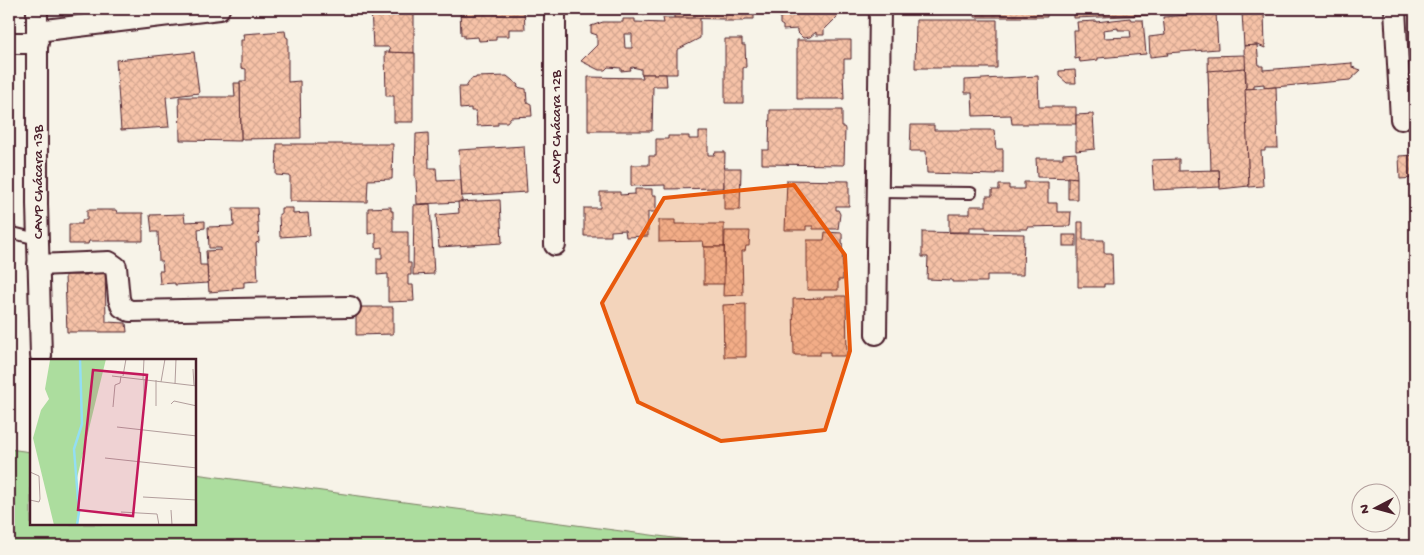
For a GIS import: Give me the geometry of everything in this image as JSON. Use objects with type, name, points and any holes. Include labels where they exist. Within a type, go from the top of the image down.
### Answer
[{"type":"street","name":"CAVP Chácara 13B","points":[[37,9],[37,240],[41,356]]},
{"type":"street","points":[[9,44],[38,37],[219,9]]},
{"type":"street","name":"CAVP Chácara 12B","points":[[555,9],[555,245]]},
{"type":"street","points":[[876,334],[880,9]]},
{"type":"street","points":[[1395,9],[1401,119]]},
{"type":"street","points":[[38,266],[110,262],[116,267],[119,299],[122,307],[130,311],[350,307]]},
{"type":"lane","points":[[878,192],[971,193]]},
{"type":"lane","points":[[9,232],[37,240]]},
{"type":"highlighted area","points":[[794,185],[845,255],[850,351],[825,430],[721,441],[638,402],[602,303],[664,198]]},
{"type":"green space","points":[[9,449],[30,452],[30,525],[196,525],[196,474],[733,546],[9,546]]},
{"type":"building","points":[[88,9],[127,9],[128,15],[132,14],[132,9],[167,9],[90,22]]},
{"type":"building","points":[[371,9],[414,9],[414,53],[390,53],[389,47],[373,47]]},
{"type":"building","points":[[460,9],[524,9],[525,29],[509,29],[509,36],[496,36],[496,40],[479,41],[478,37],[464,38],[464,35],[461,35]]},
{"type":"building","points":[[594,9],[648,9],[648,14],[594,14]]},
{"type":"building","points":[[674,9],[725,9],[725,19],[674,18]]},
{"type":"building","points":[[725,9],[754,9],[754,19],[725,21]]},
{"type":"building","points":[[783,9],[843,9],[843,11],[824,30],[824,35],[816,35],[816,32],[810,37],[803,38],[797,32],[797,29],[783,30],[783,26],[780,24],[780,15]]},
{"type":"building","points":[[911,9],[942,9],[942,14],[911,14]]},
{"type":"building","points":[[975,9],[1071,9],[1071,13],[1047,13],[1047,17],[975,17]]},
{"type":"building","points":[[1074,9],[1150,9],[1150,15],[1074,18]]},
{"type":"building","points":[[1264,12],[1265,48],[1258,45],[1244,46],[1242,13]]},
{"type":"building","points":[[1216,13],[1218,49],[1167,53],[1168,55],[1150,57],[1149,37],[1165,35],[1163,17]]},
{"type":"building","points":[[663,18],[700,18],[700,38],[677,50],[677,74],[641,74],[641,69],[632,67],[630,68],[631,70],[621,71],[621,68],[608,67],[605,70],[599,70],[581,61],[597,45],[597,35],[591,33],[591,26],[603,22],[623,22],[623,19],[635,19],[635,22],[664,23]],"holes":[[[624,34],[632,34],[632,48],[625,48]]]},
{"type":"building","points":[[1130,18],[1131,20],[1143,20],[1146,54],[1098,58],[1098,60],[1080,62],[1079,58],[1075,59],[1074,31],[1078,31],[1077,22]],"holes":[[[1118,28],[1118,30],[1130,30],[1131,37],[1104,38],[1103,30]]]},
{"type":"building","points":[[916,20],[997,20],[997,68],[915,68]]},
{"type":"building","points":[[285,31],[288,38],[288,82],[300,81],[301,138],[241,139],[240,81],[246,81],[246,69],[241,68],[241,40],[244,40],[243,34]]},
{"type":"building","points":[[725,39],[742,39],[742,45],[745,45],[746,67],[743,68],[743,103],[725,103]]},
{"type":"building","points":[[797,40],[851,40],[851,59],[844,59],[844,99],[797,99]]},
{"type":"building","points":[[1257,45],[1259,66],[1263,66],[1263,70],[1352,63],[1352,67],[1361,70],[1350,80],[1264,88],[1264,84],[1254,85],[1254,89],[1245,89],[1244,46]]},
{"type":"building","points":[[194,52],[199,93],[166,97],[169,127],[121,130],[116,60]]},
{"type":"building","points":[[385,52],[415,53],[413,122],[394,122],[394,96],[386,96]]},
{"type":"building","points":[[1245,55],[1247,110],[1209,112],[1208,56]]},
{"type":"building","points":[[1245,68],[1249,186],[1220,189],[1219,170],[1211,170],[1208,71]]},
{"type":"building","points":[[1075,70],[1076,83],[1067,83],[1059,76],[1059,71]]},
{"type":"building","points":[[642,74],[666,74],[667,86],[653,86],[652,131],[588,131],[588,77],[643,78]]},
{"type":"building","points":[[507,76],[518,85],[517,87],[526,89],[527,102],[531,104],[532,116],[511,117],[507,122],[498,122],[498,125],[477,126],[476,111],[471,111],[471,108],[460,109],[459,87],[466,87],[471,79],[476,77]]},
{"type":"building","points":[[1038,76],[1039,107],[1076,107],[1076,124],[1012,124],[1011,115],[973,116],[972,93],[965,93],[965,80]]},
{"type":"building","points":[[234,83],[240,83],[241,141],[180,140],[179,97],[235,97]]},
{"type":"building","points":[[1276,87],[1278,148],[1265,148],[1265,151],[1261,151],[1263,186],[1249,187],[1245,89]]},
{"type":"building","points":[[9,95],[13,95],[13,115],[9,115]]},
{"type":"building","points":[[770,110],[842,110],[842,127],[845,129],[844,165],[762,164],[762,150],[769,150]]},
{"type":"building","points":[[1093,114],[1095,149],[1076,151],[1076,115]]},
{"type":"building","points":[[911,125],[934,125],[934,130],[994,130],[996,149],[1003,149],[1003,173],[996,173],[996,175],[927,173],[926,151],[910,151]]},
{"type":"building","points":[[699,132],[708,132],[708,155],[714,155],[715,152],[725,152],[724,188],[665,189],[665,185],[631,186],[631,165],[649,165],[649,156],[656,156],[656,139],[668,139],[668,136],[689,136],[689,139],[699,139]]},
{"type":"building","points":[[428,133],[429,168],[436,168],[437,181],[461,180],[462,202],[417,204],[415,178],[416,134]]},
{"type":"building","points":[[277,144],[393,144],[392,179],[368,180],[367,202],[290,201],[290,176],[276,175]]},
{"type":"building","points":[[524,146],[527,192],[462,196],[459,150]]},
{"type":"building","points":[[1076,153],[1077,178],[1037,177],[1036,158],[1063,158],[1063,154]]},
{"type":"building","points":[[1415,155],[1415,178],[1400,179],[1399,156]]},
{"type":"building","points":[[1179,159],[1179,171],[1219,170],[1220,187],[1154,190],[1152,160]]},
{"type":"building","points":[[724,168],[741,168],[740,210],[724,210]]},
{"type":"building","points":[[1068,177],[1077,178],[1077,199],[1068,199]]},
{"type":"building","points":[[787,180],[849,181],[849,206],[836,206],[836,210],[840,214],[838,229],[813,229],[813,226],[806,226],[806,230],[785,230]]},
{"type":"building","points":[[1024,182],[1048,182],[1048,203],[1057,203],[1057,212],[1071,212],[1070,226],[1027,227],[1027,229],[970,227],[970,232],[949,232],[949,214],[970,214],[970,206],[986,206],[986,196],[992,196],[992,190],[999,190],[999,185],[1009,185],[1009,189],[1024,189]]},
{"type":"building","points":[[635,189],[652,189],[652,195],[656,195],[656,212],[648,212],[648,236],[626,237],[625,230],[611,231],[611,236],[584,236],[584,208],[600,208],[600,192],[620,192],[620,195],[635,194]]},
{"type":"building","points":[[500,200],[502,243],[439,247],[436,215],[459,213],[458,202]]},
{"type":"building","points":[[430,204],[434,274],[413,275],[414,205]]},
{"type":"building","points":[[391,207],[391,211],[393,211],[393,232],[408,232],[408,263],[411,263],[411,275],[408,275],[408,285],[413,285],[414,301],[388,302],[388,274],[377,275],[377,258],[382,258],[382,247],[376,248],[376,233],[368,234],[368,208]]},
{"type":"building","points":[[233,208],[257,208],[259,242],[256,243],[258,281],[244,282],[244,287],[232,288],[233,290],[209,292],[206,251],[221,250],[221,248],[209,248],[208,227],[234,226]]},
{"type":"building","points":[[281,208],[293,208],[293,214],[308,213],[310,235],[280,237],[279,214],[281,214]]},
{"type":"building","points":[[87,210],[116,210],[117,213],[143,213],[143,241],[89,241],[88,244],[69,244],[69,224],[82,224],[82,220],[87,220]]},
{"type":"building","points":[[184,214],[185,222],[205,221],[205,228],[198,229],[200,265],[207,265],[208,283],[160,284],[159,271],[163,271],[162,261],[159,261],[158,232],[152,232],[150,215]]},
{"type":"building","points":[[659,220],[675,220],[675,224],[724,224],[724,247],[704,247],[703,241],[659,242]]},
{"type":"building","points":[[1078,222],[1083,222],[1083,240],[1104,240],[1104,253],[1112,253],[1113,284],[1104,284],[1104,287],[1078,287]]},
{"type":"building","points":[[725,231],[750,231],[749,246],[746,246],[745,251],[742,251],[743,295],[723,296]]},
{"type":"building","points":[[825,232],[842,233],[843,280],[838,280],[838,290],[807,290],[807,240],[824,240]]},
{"type":"building","points":[[922,232],[1024,234],[1023,275],[987,275],[987,282],[952,282],[952,280],[927,279],[928,257],[922,257]]},
{"type":"building","points":[[1063,235],[1076,235],[1076,246],[1063,246]]},
{"type":"building","points":[[704,247],[724,247],[724,284],[704,284]]},
{"type":"building","points":[[105,264],[106,322],[126,323],[127,332],[67,332],[65,275],[87,275],[87,265]]},
{"type":"building","points":[[824,296],[846,296],[847,356],[830,356],[830,352],[820,352],[820,355],[794,355],[793,299],[824,298]]},
{"type":"building","points":[[746,304],[746,357],[724,357],[723,305]]},
{"type":"building","points":[[356,307],[393,307],[393,334],[356,335]]},
{"type":"waterway","points":[[1408,546],[1415,545]]}]
